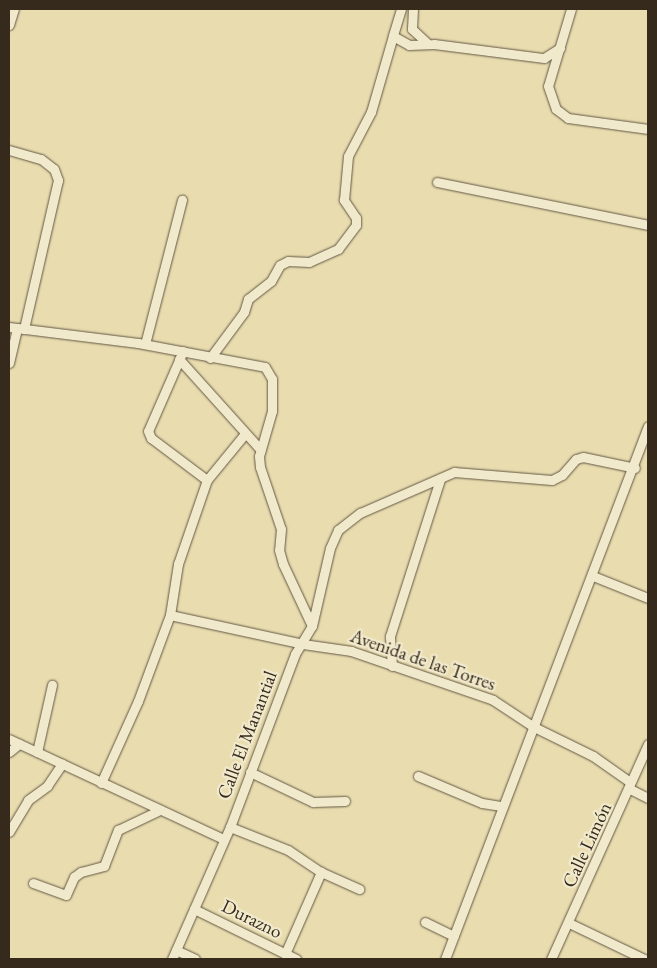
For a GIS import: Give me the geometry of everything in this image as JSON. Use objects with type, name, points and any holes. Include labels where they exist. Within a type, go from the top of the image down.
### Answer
[{"type":"street","points":[[9,25],[14,9]]},
{"type":"street","points":[[210,358],[239,319],[248,299],[270,281],[280,265],[288,261],[309,262],[338,249],[356,225],[356,218],[344,200],[348,156],[371,112],[401,9]]},
{"type":"street","points":[[413,9],[412,30],[428,44]]},
{"type":"street","points":[[572,9],[550,76],[548,94],[556,110],[568,118],[648,129]]},
{"type":"street","points":[[393,36],[409,45],[428,44],[544,58],[560,48]]},
{"type":"street","points":[[544,58],[550,76]]},
{"type":"street","points":[[9,150],[41,159],[54,169],[58,180],[9,363]]},
{"type":"street","points":[[437,182],[648,226]]},
{"type":"street","points":[[145,344],[182,200]]},
{"type":"street","points":[[17,328],[145,344],[181,355],[265,366],[269,372],[272,411],[261,450],[261,472],[281,529],[279,550],[283,564],[312,626]]},
{"type":"street","points":[[181,355],[244,435],[261,450]]},
{"type":"street","points":[[181,355],[148,431],[151,438],[207,480]]},
{"type":"street","points":[[445,959],[502,806],[635,468],[648,426]]},
{"type":"street","points":[[101,783],[138,701],[170,615],[178,564],[207,480],[244,435]]},
{"type":"street","points":[[392,666],[390,636],[440,479],[457,471],[556,480],[580,457],[635,468]]},
{"type":"street","name":"Calle El Manantial","points":[[172,959],[230,827],[295,654],[303,644],[312,626],[330,548],[345,522],[360,513],[440,479]]},
{"type":"street","points":[[593,576],[648,598]]},
{"type":"street","name":"Avenida de las Torres","points":[[170,615],[303,644],[351,651],[493,700],[534,727],[593,756],[648,798]]},
{"type":"street","points":[[37,752],[52,685]]},
{"type":"street","points":[[9,739],[224,839]]},
{"type":"street","points":[[9,752],[19,744]]},
{"type":"street","name":"Calle Limón","points":[[552,959],[648,744]]},
{"type":"street","points":[[9,832],[28,800],[47,786],[62,764]]},
{"type":"street","points":[[250,772],[313,802],[345,801]]},
{"type":"street","points":[[418,776],[482,803],[502,806]]},
{"type":"street","points":[[33,883],[66,895],[74,877],[81,872],[104,866],[118,830],[160,810]]},
{"type":"street","points":[[230,827],[288,850],[321,872],[359,889]]},
{"type":"street","points":[[285,954],[321,872]]},
{"type":"street","name":"Durazno","points":[[194,909],[296,959]]},
{"type":"street","points":[[425,922],[454,936]]},
{"type":"street","points":[[569,923],[644,959]]},
{"type":"street","points":[[176,950],[195,959]]}]
